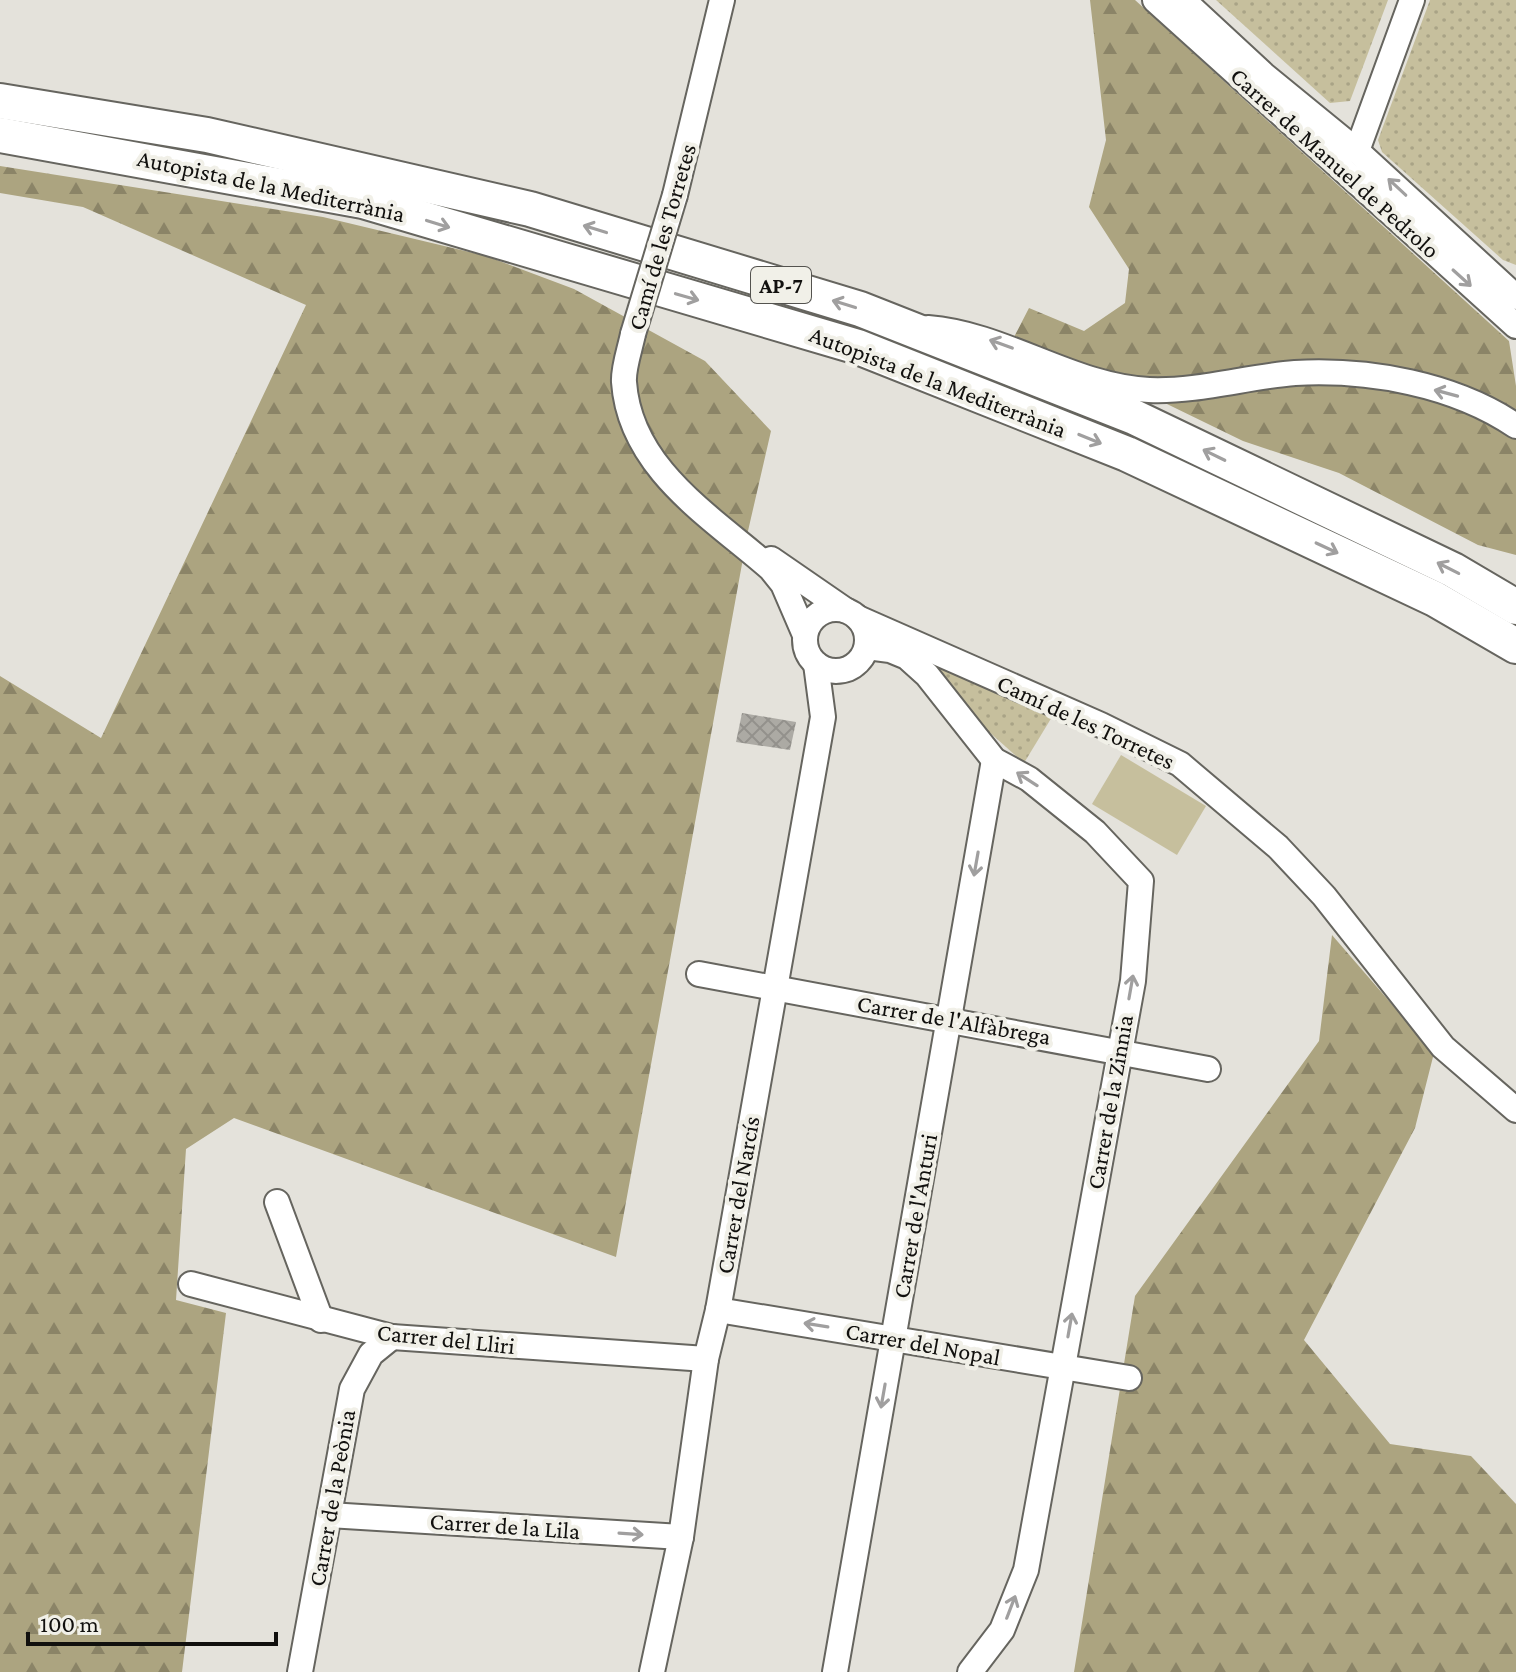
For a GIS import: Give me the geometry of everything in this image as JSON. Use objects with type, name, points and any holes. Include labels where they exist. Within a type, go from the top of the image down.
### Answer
[{"type":"highway","name":"Autopista de la Mediterrània","points":[[0,101],[207,135],[530,209],[860,309],[1134,417],[1453,570],[1516,607]]},
{"type":"highway","name":"Autopista de la Mediterrània","points":[[0,135],[114,153],[363,201],[858,347],[1127,454],[1435,599],[1516,646]]},
{"type":"street","name":"Camí de les Torretes","points":[[722,0],[675,195],[633,334],[623,381],[637,435],[655,467],[783,584],[805,635]]},
{"type":"street","name":"Carrer de Manuel de Pedrolo","points":[[1155,0],[1516,326]]},
{"type":"street","name":"Carrer de Manuel de Pedrolo","points":[[1183,0],[1264,75],[1357,151],[1516,297]]},
{"type":"street","points":[[1357,151],[1412,0]]},
{"type":"street","points":[[0,146],[114,153]]},
{"type":"street","points":[[904,326],[963,330],[1054,366],[1149,390],[1229,384],[1295,373],[1381,377],[1453,394],[1492,409],[1516,426]]},
{"type":"street","name":"Camí de les Torretes","points":[[729,532],[851,614],[1101,725],[1180,764],[1278,847],[1324,896],[1443,1047],[1516,1110]]},
{"type":"street","points":[[834,609],[851,614],[866,631],[867,647],[859,661],[846,670],[825,670],[806,651],[805,635],[815,617],[834,609]]},
{"type":"street","name":"Carrer de la Zinnia","points":[[867,647],[907,657],[927,675],[994,760],[1029,779],[1095,832],[1141,881],[1133,981],[1026,1570],[1002,1630],[970,1672]]},
{"type":"street","name":"Carrer del Narcís","points":[[816,664],[823,717]]},
{"type":"street","name":"Carrer del Narcís","points":[[652,1672],[681,1537],[706,1359],[718,1310],[823,717],[846,670]]},
{"type":"street","name":"Carrer de l'Anturi","points":[[835,1672],[994,760]]},
{"type":"street","name":"Carrer de l'Alfàbrega","points":[[699,974],[1208,1069]]},
{"type":"street","points":[[277,1202],[321,1320]]},
{"type":"street","name":"Carrer del Lliri","points":[[191,1284],[392,1337],[706,1359]]},
{"type":"street","name":"Carrer del Nopal","points":[[718,1310],[1129,1378]]},
{"type":"street","name":"Carrer de la Peònia","points":[[300,1672],[352,1389],[371,1354],[392,1337]]},
{"type":"street","name":"Carrer de la Lila","points":[[329,1515],[681,1537]]},
{"type":"shaded area","points":[[1216,0],[1388,0],[1350,101],[1330,103]]},
{"type":"shaded area","points":[[1430,0],[1516,0],[1516,265],[1503,260],[1382,152],[1378,140]]},
{"type":"shaded area","points":[[942,653],[1055,712],[1024,763],[921,671]]},
{"type":"shaded area","points":[[1121,755],[1206,806],[1177,855],[1092,804]]},
{"type":"green space","points":[[1090,0],[1135,0],[1509,341],[1516,386],[1516,555],[1478,545],[1339,473],[1243,441],[1095,369],[1013,339],[1029,308],[1084,331],[1125,303],[1129,269],[1089,207],[1106,140]]},
{"type":"green space","points":[[0,166],[323,217],[486,256],[574,289],[705,361],[771,431],[748,531],[616,1257],[234,1118],[186,1149],[176,1300],[226,1313],[182,1672],[0,1672],[0,676],[101,738],[306,305],[83,207],[0,193]]},
{"type":"green space","points":[[1332,935],[1434,1053],[1415,1128],[1304,1340],[1390,1444],[1471,1456],[1516,1504],[1516,1672],[1074,1672],[1135,1296],[1319,1041]]},
{"type":"building","points":[[742,713],[796,722],[790,750],[736,742]]}]
